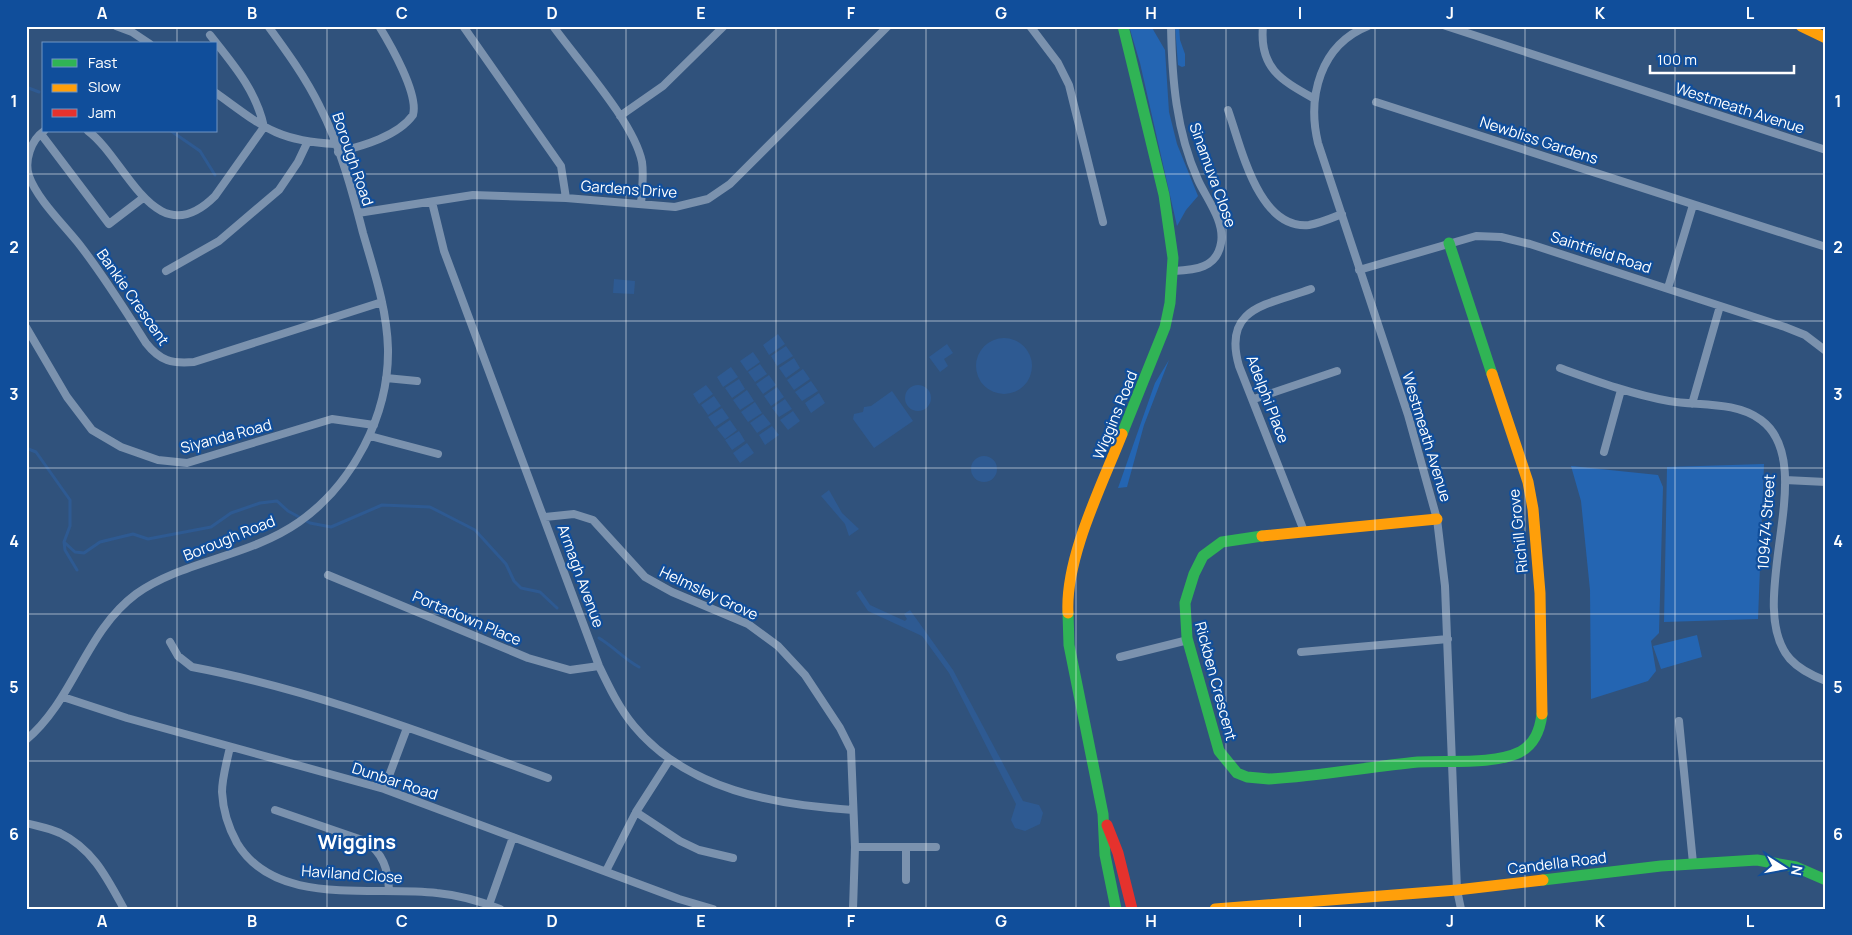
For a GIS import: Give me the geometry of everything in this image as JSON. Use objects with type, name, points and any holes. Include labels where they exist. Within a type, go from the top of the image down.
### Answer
[{"type":"main road","name":"Wiggins Road","points":[[1116,909],[1105,855],[1103,814],[1069,645],[1067,597],[1082,536],[1165,327],[1172,303],[1174,272],[1172,230],[1123,26]]},
{"type":"main road","points":[[1801,26],[1826,38]]},
{"type":"main road","name":"Richill Grove","points":[[1449,243],[1528,482],[1537,549],[1542,704],[1542,720],[1537,735],[1525,749],[1503,757],[1452,760]]},
{"type":"main road","name":"Rickben Crescent","points":[[1437,519],[1304,531],[1222,542],[1203,556],[1194,574],[1185,602],[1184,618],[1188,640],[1219,751],[1227,764],[1245,777],[1276,778],[1452,760]]},
{"type":"main road","name":"Wiggins Road","points":[[1103,814],[1118,853],[1132,909]]},
{"type":"main road","name":"Candella Road","points":[[1215,909],[1457,890],[1693,863],[1757,860],[1796,867],[1826,880]]},
{"type":"main road","name":"Candella Road","points":[[1267,909],[1288,904]]},
{"type":"street","points":[[116,26],[132,32],[147,42]]},
{"type":"street","name":"Borough Road","points":[[26,740],[42,725],[63,697],[104,626],[136,594],[162,580],[249,549],[284,531],[311,512],[336,488],[370,436],[374,425],[386,378],[388,350],[382,302],[358,213],[337,148],[321,107],[292,58],[268,26]]},
{"type":"street","points":[[218,94],[278,135],[308,143],[337,148],[360,147],[388,136],[414,114],[413,101],[393,48],[379,26]]},
{"type":"street","points":[[463,26],[561,166],[566,198]]},
{"type":"street","points":[[553,26],[620,116],[640,156],[643,174],[641,204]]},
{"type":"street","points":[[620,116],[663,86],[724,26]]},
{"type":"street","name":"Gardens Drive","points":[[358,213],[473,195],[566,198],[675,207],[692,205],[708,199],[730,184],[888,26]]},
{"type":"street","points":[[1030,26],[1058,63],[1069,85],[1103,222]]},
{"type":"street","name":"Sinamuva Close","points":[[1171,26],[1172,71],[1179,126],[1197,178],[1222,233],[1219,250],[1209,264],[1199,269],[1174,272]]},
{"type":"street","points":[[1263,26],[1264,50],[1270,66],[1281,79],[1314,98]]},
{"type":"street","name":"Westmeath Avenue","points":[[1368,26],[1357,30],[1341,44],[1325,66],[1314,98],[1313,123],[1359,270],[1408,415],[1437,519],[1445,586],[1457,890],[1461,909]]},
{"type":"street","name":"Westmeath Avenue","points":[[1446,26],[1826,150]]},
{"type":"street","points":[[210,35],[216,42]]},
{"type":"street","points":[[218,45],[244,77],[258,105],[264,127]]},
{"type":"street","name":"Newbliss Gardens","points":[[1376,102],[1826,247]]},
{"type":"street","points":[[1228,110],[1251,175],[1268,206],[1279,217],[1308,225],[1342,214]]},
{"type":"street","points":[[89,132],[115,160],[142,198],[165,214],[187,214],[197,211],[215,196],[264,127]]},
{"type":"street","points":[[42,132],[109,224],[142,198]]},
{"type":"street","name":"Bankie Crescent","points":[[42,132],[28,157],[28,170],[32,183],[80,245],[154,354],[170,363],[194,362],[382,302]]},
{"type":"street","points":[[166,271],[219,241],[279,190],[308,143]]},
{"type":"street","name":"Armagh Avenue","points":[[432,202],[444,251],[545,516],[599,666],[618,703],[634,726],[670,759],[706,778],[747,795],[810,807],[853,810]]},
{"type":"street","points":[[1668,288],[1693,205]]},
{"type":"street","name":"Saintfield Road","points":[[1359,270],[1476,236],[1501,237],[1530,244],[1799,332],[1826,350]]},
{"type":"street","name":"Adelphi Place","points":[[1304,531],[1235,351],[1234,341],[1242,318],[1253,311],[1311,289]]},
{"type":"street","points":[[1692,404],[1720,306]]},
{"type":"street","name":"Siyanda Road","points":[[26,327],[87,425],[99,435],[121,447],[158,460],[187,463],[332,419],[374,425]]},
{"type":"street","name":"109474 Street","points":[[1560,368],[1621,390],[1692,404],[1726,407],[1748,412],[1762,420],[1778,443],[1782,455],[1785,480],[1776,583],[1775,621],[1778,636],[1786,654],[1796,664],[1812,675],[1826,680]]},
{"type":"street","points":[[1254,399],[1337,371]]},
{"type":"street","points":[[386,378],[417,381]]},
{"type":"street","points":[[1604,452],[1621,390]]},
{"type":"street","points":[[370,436],[438,454]]},
{"type":"street","points":[[1785,480],[1826,482]]},
{"type":"street","name":"Helmsley Grove","points":[[545,516],[574,514],[593,520],[644,577],[672,592],[734,617],[778,646],[805,675],[847,740],[853,762],[855,847],[853,909]]},
{"type":"street","name":"Portadown Place","points":[[328,575],[528,658],[570,670],[599,666]]},
{"type":"street","points":[[1301,652],[1448,639]]},
{"type":"street","points":[[1120,657],[1188,640]]},
{"type":"street","points":[[170,642],[178,656],[192,667],[300,692],[548,778]]},
{"type":"street","name":"Dunbar Road","points":[[63,697],[127,718],[384,789],[679,899],[713,909]]},
{"type":"street","points":[[1679,721],[1693,863]]},
{"type":"street","points":[[384,789],[407,728]]},
{"type":"street","name":"Haviland Close","points":[[230,747],[222,790],[224,811],[232,833],[243,853],[255,865],[285,882],[328,888],[437,893],[500,909]]},
{"type":"street","points":[[606,871],[636,812],[670,759]]},
{"type":"street","points":[[275,810],[365,841],[380,854],[386,867],[389,890]]},
{"type":"street","points":[[636,812],[699,850],[733,858]]},
{"type":"street","points":[[26,823],[58,832],[85,849],[108,879],[124,909]]},
{"type":"street","points":[[489,905],[513,838]]},
{"type":"street","points":[[855,847],[936,847]]},
{"type":"street","points":[[906,847],[906,880]]},
{"type":"shaded area","points":[[1129,26],[1151,26],[1165,50],[1169,112],[1177,144],[1198,196],[1186,210],[1177,226],[1140,63]]},
{"type":"shaded area","points":[[1175,26],[1179,26],[1180,40],[1185,54],[1185,66],[1182,67],[1178,65]]},
{"type":"shaded area","points":[[614,279],[635,281],[634,294],[613,293]]},
{"type":"shaded area","points":[[778,334],[785,344],[769,355],[763,345]]},
{"type":"shaded area","points":[[998,338],[1010,338],[1020,342],[1028,350],[1032,366],[1028,382],[1020,390],[1010,394],[998,394],[988,390],[980,382],[976,372],[976,360],[980,350],[988,342]]},
{"type":"shaded area","points":[[947,344],[953,353],[944,359],[948,366],[940,372],[929,357]]},
{"type":"shaded area","points":[[786,346],[793,356],[777,366],[771,356]]},
{"type":"shaded area","points":[[753,352],[760,362],[747,371],[740,361]]},
{"type":"shaded area","points":[[794,358],[800,368],[786,378],[779,368]]},
{"type":"shaded area","points":[[1169,360],[1144,425],[1127,487],[1118,488],[1155,383]]},
{"type":"shaded area","points":[[760,364],[767,374],[755,382],[748,372]]},
{"type":"shaded area","points":[[731,367],[738,377],[723,387],[717,377]]},
{"type":"shaded area","points":[[803,369],[810,379],[794,390],[787,380]]},
{"type":"shaded area","points":[[769,375],[776,385],[763,394],[756,384]]},
{"type":"shaded area","points":[[739,379],[745,389],[732,398],[725,388]]},
{"type":"shaded area","points":[[811,381],[818,391],[802,401],[795,392]]},
{"type":"shaded area","points":[[706,385],[713,394],[699,404],[693,394]]},
{"type":"shaded area","points":[[918,385],[927,389],[931,398],[927,407],[918,411],[909,407],[905,398],[909,389]]},
{"type":"shaded area","points":[[777,387],[784,397],[771,406],[764,396]]},
{"type":"shaded area","points":[[747,390],[754,401],[740,410],[733,400]]},
{"type":"shaded area","points":[[892,391],[913,421],[874,448],[853,419],[854,414],[863,412],[864,407],[871,406]]},
{"type":"shaded area","points":[[819,393],[825,403],[811,413],[805,403]]},
{"type":"shaded area","points":[[714,396],[721,406],[708,415],[701,405]]},
{"type":"shaded area","points":[[785,399],[792,409],[779,417],[772,408]]},
{"type":"shaded area","points":[[755,402],[762,413],[748,422],[741,412]]},
{"type":"shaded area","points":[[722,408],[729,418],[715,427],[708,417]]},
{"type":"shaded area","points":[[793,411],[800,421],[788,430],[780,420]]},
{"type":"shaded area","points":[[763,414],[771,424],[757,433],[750,423]]},
{"type":"shaded area","points":[[730,420],[737,430],[725,439],[717,429]]},
{"type":"shaded area","points":[[772,426],[779,435],[765,445],[759,435]]},
{"type":"shaded area","points":[[739,431],[745,441],[732,450],[725,440]]},
{"type":"shaded area","points":[[747,443],[754,453],[740,463],[733,453]]},
{"type":"shaded area","points":[[984,456],[993,460],[997,469],[993,478],[984,482],[975,478],[971,469],[975,460]]},
{"type":"shaded area","points":[[1764,464],[1758,619],[1664,622],[1667,467]]},
{"type":"shaded area","points":[[1571,466],[1658,475],[1663,487],[1659,633],[1651,641],[1656,671],[1648,681],[1591,699],[1590,590],[1581,501]]},
{"type":"shaded area","points":[[829,490],[842,513],[859,529],[849,536],[845,524],[821,496]]},
{"type":"shaded area","points":[[860,590],[870,605],[905,621],[907,619],[904,614],[910,610],[953,670],[1023,801],[1039,805],[1043,813],[1040,824],[1025,831],[1015,828],[1011,820],[1016,804],[949,673],[922,636],[868,611],[856,593]]},
{"type":"shaded area","points":[[1697,635],[1702,657],[1661,669],[1653,646]]},
{"type":"waterway","points":[[26,87],[39,92]]},
{"type":"waterway","points":[[172,132],[200,151],[215,175]]},
{"type":"waterway","points":[[26,448],[36,452],[70,500],[70,526],[64,542],[75,552],[84,553],[100,542],[133,534],[148,539],[211,527],[231,513],[260,503],[277,501],[288,511],[310,523],[331,527],[382,505],[430,507],[475,530],[506,564],[514,581],[521,588],[540,592],[557,608]]},
{"type":"waterway","points":[[64,542],[65,550],[77,570]]},
{"type":"waterway","points":[[599,638],[639,667]]},
{"type":"traffic: fast","points":[[1122,434],[1165,327],[1170,303],[1173,258],[1164,195],[1123,26]]},
{"type":"traffic: fast","points":[[1449,243],[1492,374]]},
{"type":"traffic: fast","points":[[1262,536],[1222,542],[1203,556],[1194,574],[1185,603],[1187,638],[1219,751],[1237,773],[1247,777],[1269,779],[1418,762],[1497,759],[1525,749],[1533,741],[1538,731],[1542,714]]},
{"type":"traffic: fast","points":[[1068,613],[1069,645],[1103,814],[1105,855],[1116,909]]},
{"type":"traffic: fast","points":[[1543,880],[1661,866],[1757,860],[1796,867],[1826,880]]},
{"type":"traffic: slow","points":[[1801,26],[1826,38]]},
{"type":"traffic: slow","points":[[1492,374],[1528,482],[1533,509],[1540,593],[1542,714]]},
{"type":"traffic: slow","points":[[1068,613],[1072,569],[1078,546],[1122,434]]},
{"type":"traffic: slow","points":[[1262,536],[1437,519]]},
{"type":"traffic: slow","points":[[1215,909],[1457,890],[1543,880]]},
{"type":"traffic: jam","points":[[1107,825],[1118,853],[1132,909]]},
{"type":"district","name":"Wiggins","points":[[357,841]]}]
